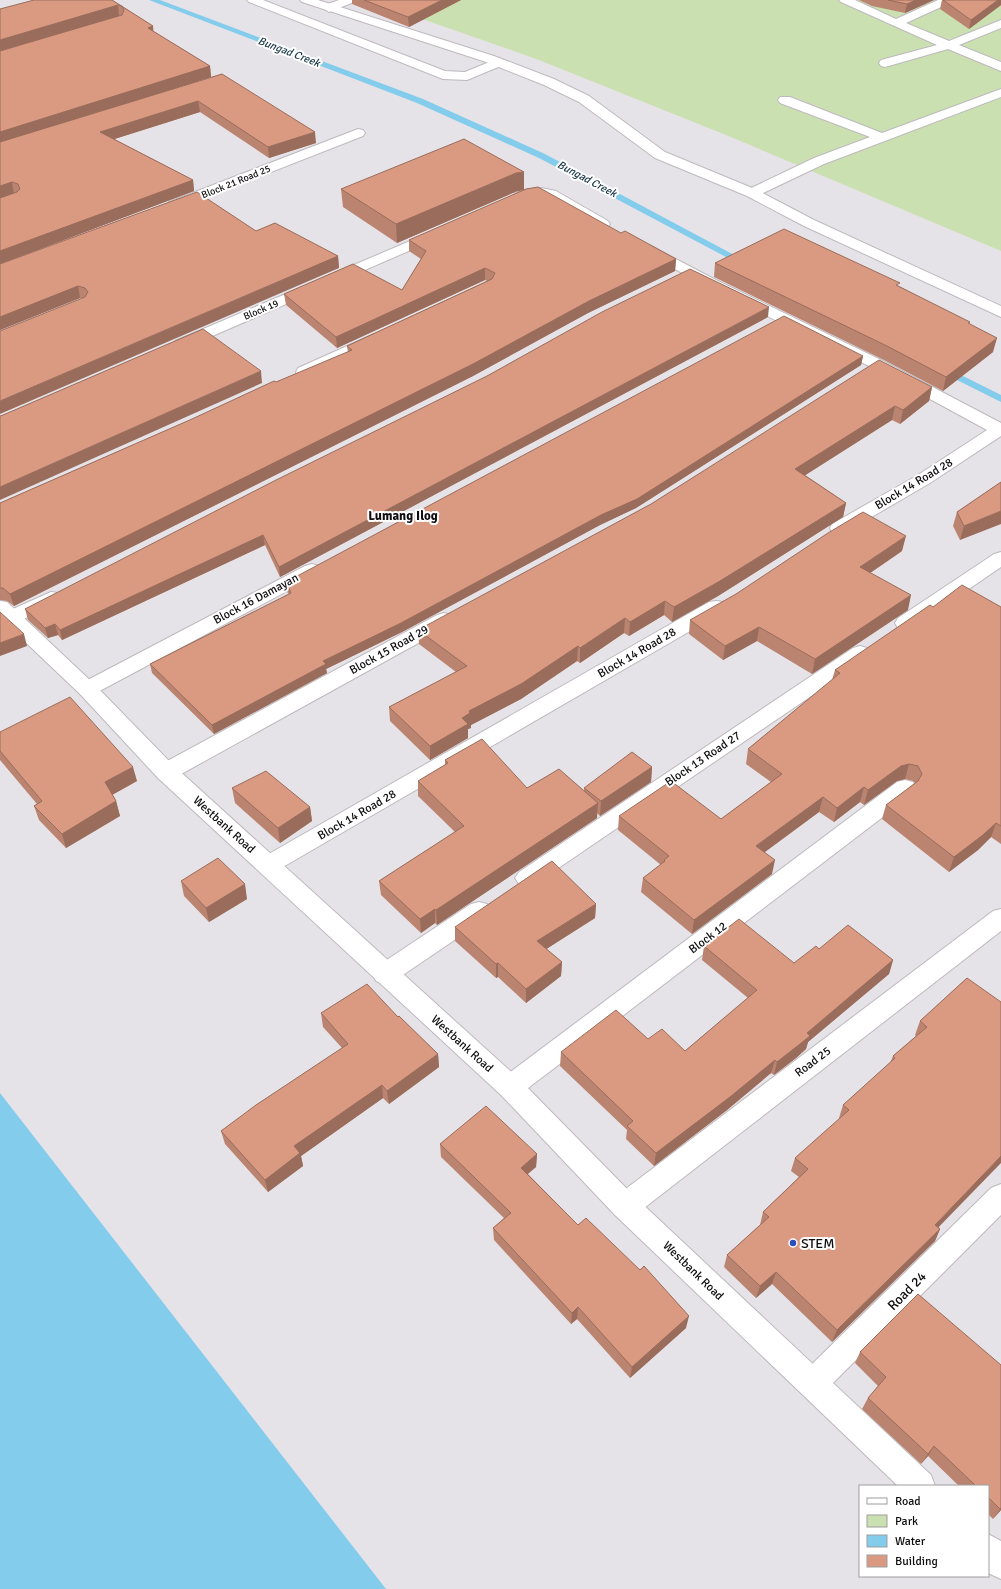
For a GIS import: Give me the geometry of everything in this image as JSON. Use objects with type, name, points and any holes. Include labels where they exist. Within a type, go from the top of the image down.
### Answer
[{"type":"street","points":[[253,0],[443,75],[454,77],[467,76],[499,62]]},
{"type":"street","points":[[306,0],[499,62],[549,82],[584,99],[660,155],[752,194],[809,223],[1001,312]]},
{"type":"street","points":[[329,8],[350,0]]},
{"type":"street","points":[[844,0],[1000,66]]},
{"type":"street","points":[[896,23],[948,0]]},
{"type":"street","points":[[885,63],[949,45],[1001,24]]},
{"type":"street","points":[[752,194],[819,161],[1001,93]]},
{"type":"street","points":[[784,100],[880,137]]},
{"type":"street","name":"Block 21 Road 25","points":[[163,209],[358,133]]},
{"type":"street","points":[[514,199],[541,192],[551,194],[617,232]]},
{"type":"street","name":"Block 19","points":[[168,350],[450,228]]},
{"type":"street","points":[[637,242],[710,283],[783,317],[877,364],[1000,430]]},
{"type":"street","points":[[668,280],[689,271]]},
{"type":"street","points":[[763,328],[783,317]]},
{"type":"street","points":[[287,380],[386,333]]},
{"type":"street","points":[[858,377],[877,364]]},
{"type":"street","name":"Block 14 Road 28","points":[[824,538],[924,479],[1000,430]]},
{"type":"street","name":"Block 13 Road 27","points":[[385,974],[1001,558]]},
{"type":"street","name":"Block 16 Damayan","points":[[88,688],[323,563]]},
{"type":"street","points":[[6,612],[67,589]]},
{"type":"street","name":"Block 14 Road 28","points":[[268,865],[732,598]]},
{"type":"street","name":"Block 15 Road 29","points":[[166,772],[462,611]]},
{"type":"street","name":"Westbank Road","points":[[6,612],[88,688],[166,772],[510,1087],[625,1206],[919,1485]]},
{"type":"street","name":"Block 12","points":[[510,1087],[905,788]]},
{"type":"street","name":"Road 25","points":[[625,1206],[1001,918]]},
{"type":"street","name":"Road 24","points":[[812,1384],[1001,1197]]},
{"type":"green space","points":[[368,0],[1001,0],[1001,251],[726,135],[539,60]]},
{"type":"water","points":[[0,1093],[386,1589],[0,1589]]},
{"type":"building","points":[[34,0],[112,0],[121,6],[118,5],[0,40],[0,9]]},
{"type":"building","points":[[364,0],[442,0],[408,17]]},
{"type":"building","points":[[888,0],[916,0],[907,4]]},
{"type":"building","points":[[943,0],[998,0],[971,20]]},
{"type":"building","points":[[122,6],[153,26],[148,28],[210,66],[0,132],[0,51],[122,15],[124,10]]},
{"type":"building","points":[[222,74],[315,132],[268,147],[198,101],[100,132],[193,180],[0,251],[0,198],[17,192],[20,189],[18,184],[12,182],[0,186],[0,142]]},
{"type":"building","points":[[464,139],[524,172],[516,173],[396,224],[341,189]]},
{"type":"building","points":[[538,187],[621,233],[625,231],[676,259],[589,301],[473,364],[10,594],[3,588],[0,588],[0,503],[192,419],[274,381],[276,382],[352,350],[347,346],[492,279],[495,273],[485,268],[336,337],[284,294],[353,264],[402,290],[426,251],[409,240],[526,189]]},
{"type":"building","points":[[197,192],[256,231],[275,223],[338,256],[0,401],[0,331],[85,297],[88,292],[85,288],[78,286],[0,317],[0,264]]},
{"type":"building","points":[[784,229],[900,283],[896,285],[970,322],[968,323],[997,338],[946,377],[887,346],[715,263]]},
{"type":"building","points":[[690,269],[769,307],[279,567],[263,535],[60,630],[55,624],[45,628],[25,609],[276,480],[487,376],[602,312]]},
{"type":"building","points":[[784,316],[863,356],[637,499],[601,515],[401,623],[323,661],[326,664],[212,725],[150,664],[291,593],[286,582]]},
{"type":"building","points":[[203,329],[261,371],[0,487],[0,416]]},
{"type":"building","points":[[879,360],[932,387],[903,410],[895,406],[795,469],[846,503],[720,581],[674,607],[665,601],[630,622],[625,618],[580,648],[578,646],[521,684],[469,711],[470,713],[462,718],[468,724],[430,746],[389,707],[467,666],[418,630],[651,504]]},
{"type":"building","points":[[1001,482],[1001,511],[964,526],[957,512]]},
{"type":"building","points":[[863,512],[906,536],[860,567],[911,595],[815,659],[759,627],[725,646],[690,620],[736,594],[828,533]]},
{"type":"building","points":[[962,585],[1001,607],[1001,826],[996,823],[954,857],[886,805],[918,781],[922,774],[918,766],[909,764],[901,766],[868,790],[864,787],[837,808],[823,797],[756,846],[775,860],[694,920],[643,878],[665,861],[664,860],[669,856],[619,816],[671,781],[721,819],[782,774],[748,749],[840,673],[835,670],[930,605],[933,607]]},
{"type":"building","points":[[0,612],[24,634],[0,643]]},
{"type":"building","points":[[70,697],[133,767],[105,782],[116,801],[62,834],[34,806],[42,801],[0,751],[0,732]]},
{"type":"building","points":[[482,739],[527,788],[559,769],[598,803],[420,919],[379,881],[464,826],[418,781],[448,763],[445,760]]},
{"type":"building","points":[[632,752],[652,767],[601,801],[584,788]]},
{"type":"building","points":[[266,771],[310,807],[278,828],[232,788]]},
{"type":"building","points":[[218,858],[245,884],[206,908],[181,881]]},
{"type":"building","points":[[552,861],[596,904],[537,941],[562,962],[526,989],[455,927]]},
{"type":"building","points":[[739,919],[794,963],[816,946],[819,949],[848,925],[893,960],[807,1033],[810,1036],[777,1062],[775,1060],[730,1097],[656,1153],[627,1126],[633,1121],[561,1052],[616,1010],[648,1039],[662,1029],[685,1051],[757,990],[704,946]]},
{"type":"building","points":[[967,978],[1001,1002],[1001,1156],[935,1225],[940,1229],[837,1330],[776,1272],[760,1286],[727,1255],[769,1217],[763,1212],[808,1169],[795,1158],[849,1110],[843,1105],[895,1058],[893,1056],[927,1027],[920,1021]]},
{"type":"building","points":[[367,984],[398,1017],[399,1016],[438,1054],[387,1091],[382,1085],[294,1146],[300,1153],[265,1180],[221,1131],[256,1105],[348,1044],[321,1013]]},
{"type":"building","points":[[486,1106],[537,1154],[521,1168],[578,1225],[586,1218],[640,1270],[644,1266],[689,1316],[632,1367],[578,1307],[572,1313],[493,1228],[511,1213],[440,1144]]},
{"type":"building","points":[[918,1294],[1001,1365],[1000,1509],[989,1498],[989,1485],[975,1485],[934,1446],[928,1454],[868,1398],[886,1377],[860,1352]]},
{"type":"waterway","name":"Bungad Creek","points":[[153,0],[420,101],[542,156],[746,264]]},
{"type":"waterway","name":"Bungad Creek","points":[[943,369],[1001,399]]},
{"type":"place","name":"STEM","points":[[793,1243]]},
{"type":"district","name":"Lumang Ilog","points":[[403,516]]}]
